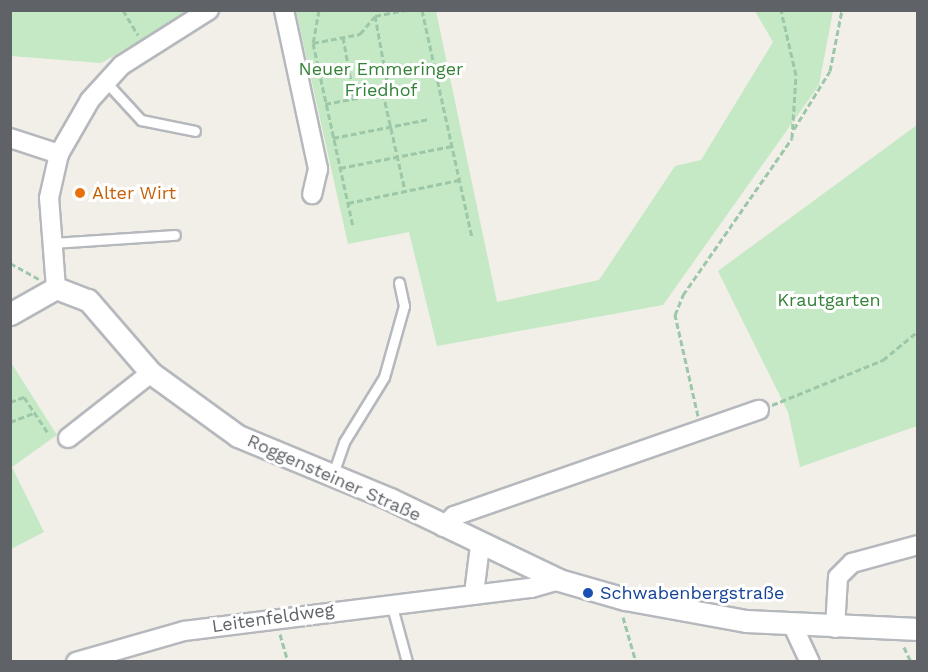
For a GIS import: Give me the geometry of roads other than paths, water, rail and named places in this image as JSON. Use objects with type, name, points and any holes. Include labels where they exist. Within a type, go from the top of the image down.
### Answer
[{"type":"street","points":[[10,314],[56,288],[49,198],[59,154],[105,82],[146,50],[209,10]]},
{"type":"street","points":[[284,10],[318,169],[312,194]]},
{"type":"street","points":[[10,138],[59,154]]},
{"type":"street","name":"Roggensteiner Straße","points":[[56,288],[88,300],[151,373],[238,436],[559,580],[625,599],[793,626],[918,629]]},
{"type":"street","points":[[68,438],[151,373]]},
{"type":"street","name":"Roggensteiner Straße","points":[[442,527],[454,516],[759,410]]},
{"type":"street","points":[[835,628],[838,578],[852,563],[918,545]]},
{"type":"street","points":[[474,594],[480,546]]},
{"type":"street","name":"Leitenfeldweg","points":[[76,662],[184,631],[275,616],[474,594],[559,580]]},
{"type":"street","points":[[793,626],[810,662]]},
{"type":"lane","points":[[105,82],[141,120],[195,131]]},
{"type":"lane","points":[[53,243],[175,235]]},
{"type":"lane","points":[[332,478],[344,441],[384,377],[404,306],[399,283]]},
{"type":"lane","points":[[391,603],[407,662]]},
{"type":"place","name":"Alter Wirt","points":[[80,193]]},
{"type":"place","name":"Schwabenbergstraße","points":[[588,593]]},
{"type":"park label","name":"Neuer Emmeringer Friedhof","points":[[381,80]]},
{"type":"park label","name":"Krautgarten","points":[[829,300]]}]
